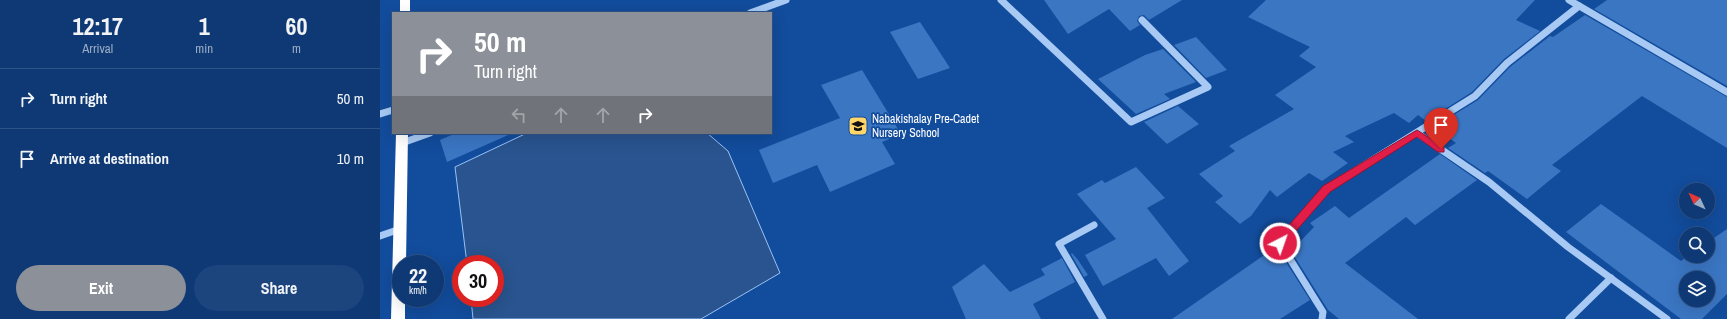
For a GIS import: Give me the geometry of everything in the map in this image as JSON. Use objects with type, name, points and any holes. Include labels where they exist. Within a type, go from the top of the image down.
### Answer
[{"type":"highway","points":[[405,0],[405,12]]},
{"type":"highway","points":[[398,319],[402,138]]},
{"type":"street","points":[[753,12],[786,0]]},
{"type":"street","points":[[1001,0],[1131,122],[1208,86],[1142,20]]},
{"type":"street","points":[[1569,0],[1727,92]]},
{"type":"street","points":[[1322,319],[1324,312],[1280,243],[1326,189],[1474,96],[1507,63],[1579,6]]},
{"type":"street","points":[[380,114],[392,110]]},
{"type":"street","points":[[1417,133],[1489,182],[1568,247],[1668,319]]},
{"type":"street","points":[[402,138],[424,134]]},
{"type":"street","points":[[1094,226],[1059,244],[1104,319]]},
{"type":"street","points":[[380,236],[400,229]]},
{"type":"street","points":[[1569,319],[1612,278]]},
{"type":"water","points":[[525,134],[708,134],[728,151],[780,273],[701,319],[473,319],[472,307],[504,307],[504,255],[466,255],[455,167]]},
{"type":"building","points":[[1044,0],[1182,0],[1149,20],[1144,15],[1139,16],[1137,21],[1140,25],[1130,31],[1109,9],[1068,34]]},
{"type":"building","points":[[1266,0],[1535,0],[1516,20],[1540,31],[1504,59],[1472,92],[1426,121],[1418,115],[1409,123],[1394,113],[1345,136],[1354,142],[1333,152],[1348,163],[1322,181],[1309,173],[1277,197],[1270,190],[1251,216],[1240,224],[1215,202],[1223,196],[1199,174],[1235,151],[1229,146],[1294,109],[1275,95],[1316,67],[1299,56],[1310,47],[1248,17]]},
{"type":"building","points":[[1607,0],[1727,0],[1727,86],[1594,9]]},
{"type":"building","points":[[1585,15],[1727,97],[1727,148],[1642,96],[1552,165],[1561,171],[1527,199],[1488,171],[1485,173],[1448,148],[1456,143],[1434,127],[1478,100],[1510,67],[1550,36],[1553,37]]},
{"type":"building","points":[[920,22],[950,68],[918,79],[890,32]]},
{"type":"building","points":[[1196,37],[1227,70],[1206,78],[1174,45]]},
{"type":"building","points":[[1163,49],[1196,82],[1164,94],[1170,99],[1136,114],[1098,79],[1145,55]]},
{"type":"building","name":"Nabakishalay Pre-Cadet Nursery School","points":[[862,70],[901,134],[882,142],[895,164],[830,192],[817,165],[773,183],[759,150],[840,118],[821,85]]},
{"type":"building","points":[[1178,106],[1199,124],[1167,144],[1144,122]]},
{"type":"building","points":[[454,134],[511,134],[447,162],[440,140]]},
{"type":"building","points":[[1440,154],[1477,180],[1415,225],[1406,217],[1345,263],[1418,319],[1339,319],[1328,310],[1291,251],[1314,227],[1310,223],[1335,206],[1349,218]]},
{"type":"building","points":[[1136,167],[1165,198],[1147,208],[1189,261],[1169,276],[1156,258],[1103,286],[1085,255],[1116,239],[1077,194],[1102,180],[1105,183]]},
{"type":"building","points":[[1601,204],[1679,260],[1679,263],[1715,263],[1715,237],[1727,229],[1727,294],[1715,306],[1715,271],[1679,271],[1679,307],[1714,307],[1702,319],[1681,319],[1566,232]]},
{"type":"building","points":[[1270,251],[1280,264],[1284,259],[1310,300],[1280,319],[1172,319]]},
{"type":"building","points":[[1072,253],[1088,275],[1084,277],[1071,254]]},
{"type":"building","points":[[1062,258],[1075,282],[1033,304],[1041,319],[966,319],[952,287],[984,264],[1010,292],[1045,275],[1041,269]]},
{"type":"place","name":"Nabakishalay Pre-Cadet Nursery School","points":[[858,126]]},
{"type":"route","points":[[1280,243],[1326,189],[1417,133],[1441,149]]}]
